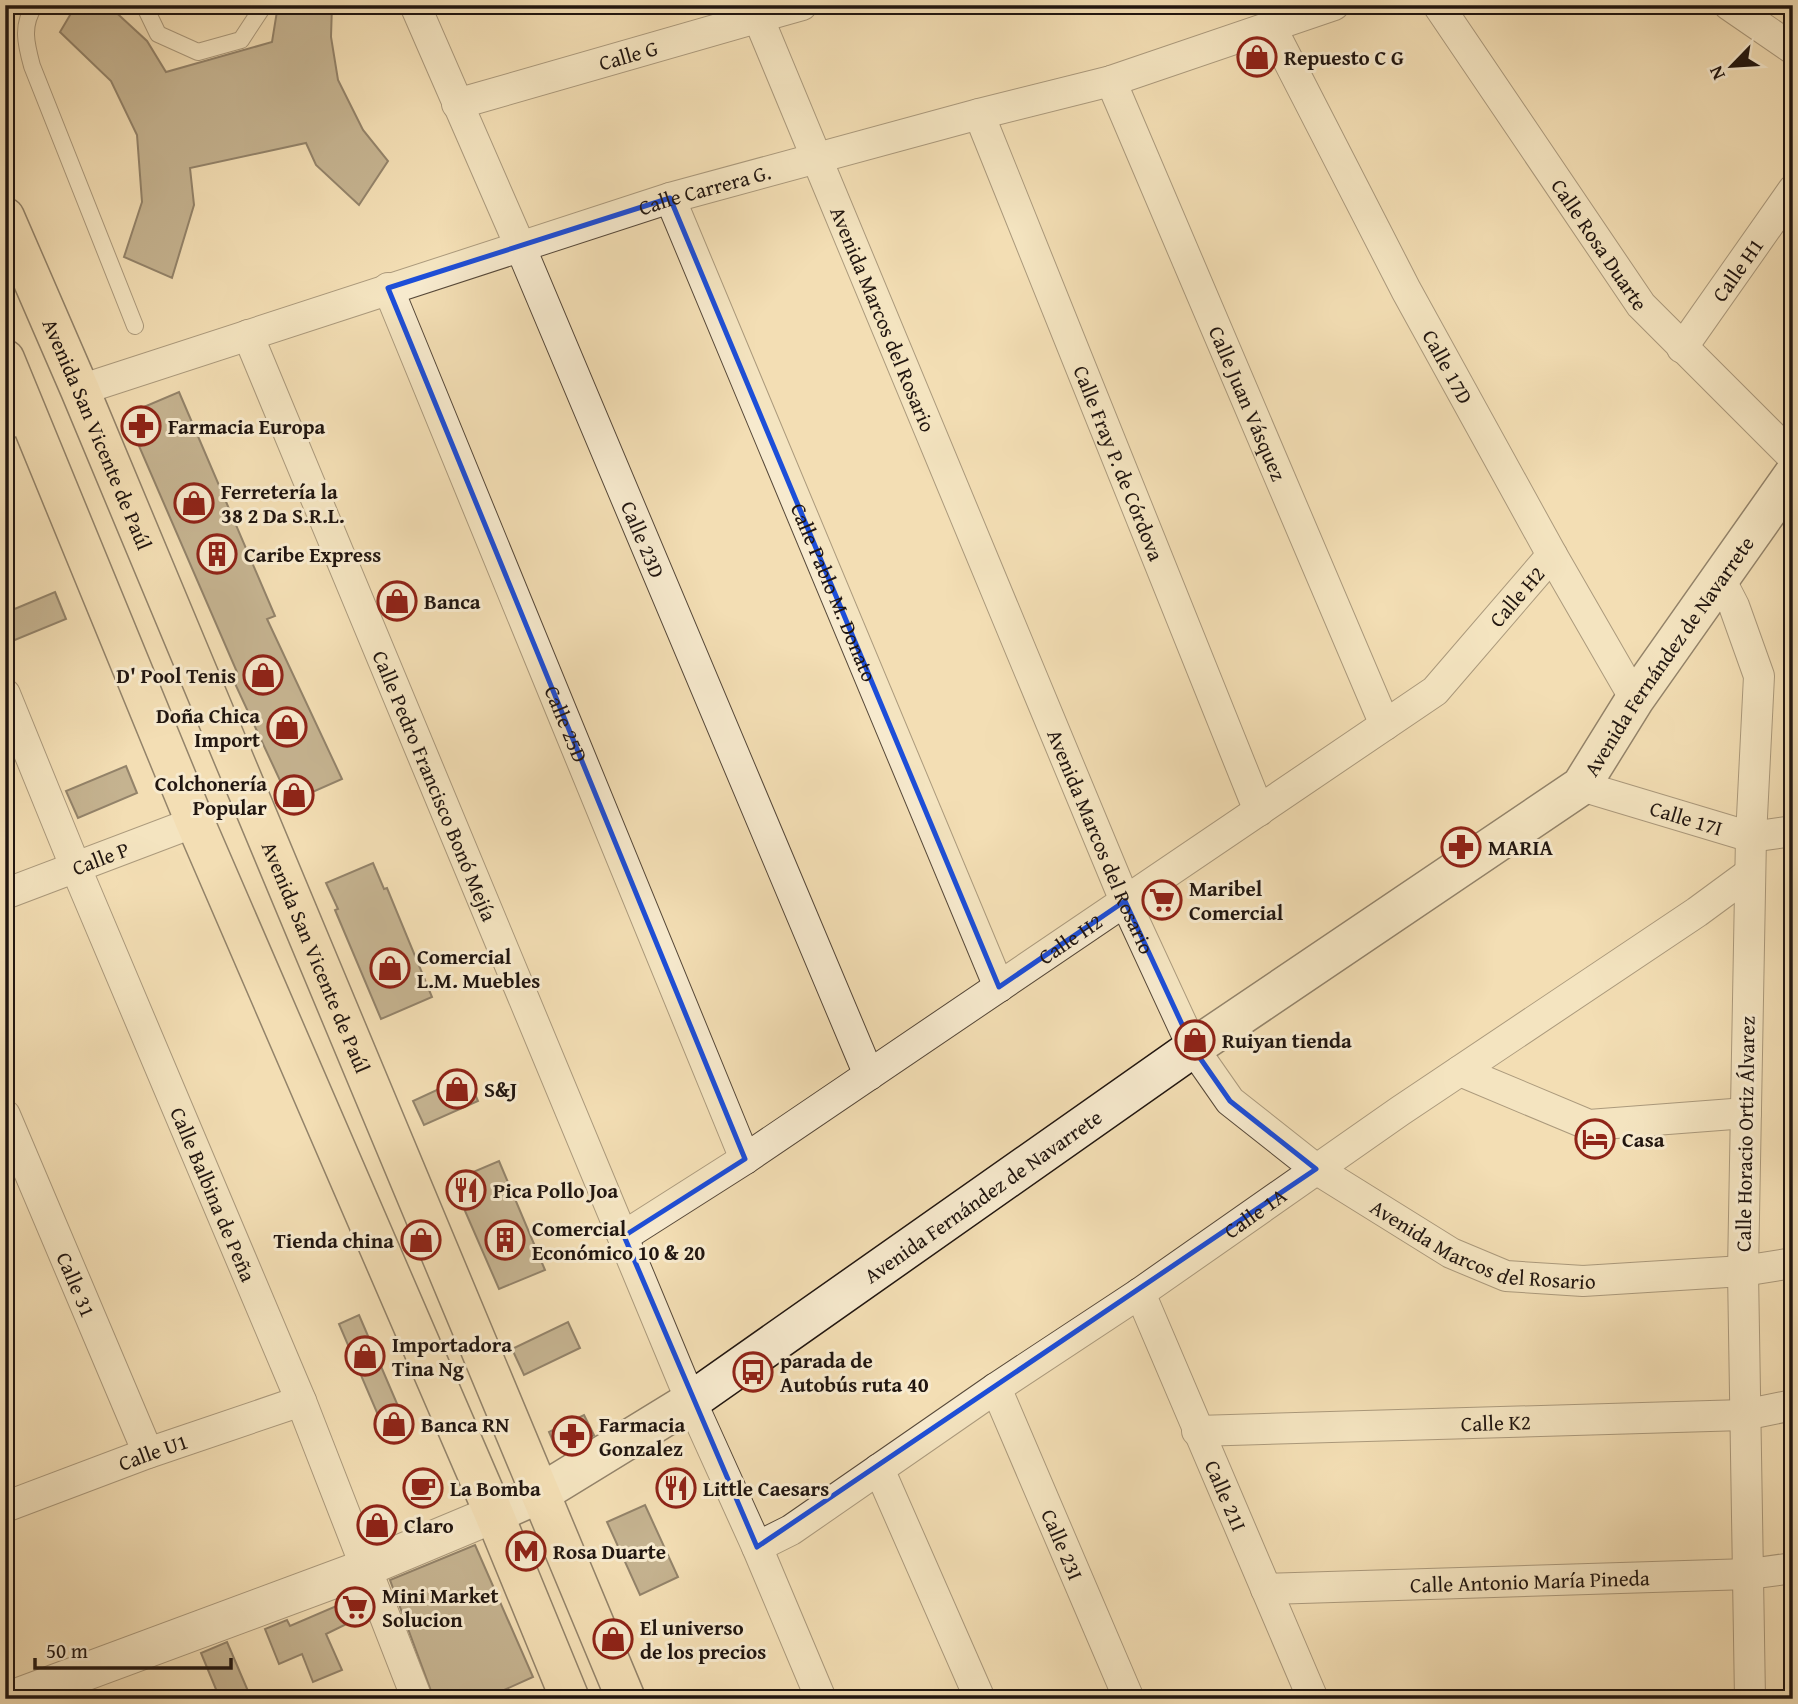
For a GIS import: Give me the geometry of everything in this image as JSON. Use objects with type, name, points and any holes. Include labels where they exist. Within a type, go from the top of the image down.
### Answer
[{"type":"main road","name":"Avenida San Vicente de Paúl","points":[[5,217],[80,390],[626,1699]]},
{"type":"main road","points":[[5,359],[17,420],[195,822],[494,1514],[570,1699]]},
{"type":"main road","name":"Avenida Fernández de Navarrete","points":[[494,1514],[541,1493],[691,1401],[1193,1048],[1581,786],[1635,699],[1793,475]]},
{"type":"street","name":"Calle 23D","points":[[415,5],[520,246],[869,1075]]},
{"type":"street","name":"Calle G","points":[[457,104],[756,11],[802,5]]},
{"type":"street","name":"Calle Carrera G.","points":[[80,390],[670,198],[1111,81],[1334,5]]},
{"type":"street","name":"Calle Rosa Duarte","points":[[1438,5],[1641,305],[1793,457]]},
{"type":"street","points":[[1729,5],[1793,49]]},
{"type":"street","name":"Avenida Marcos del Rosario","points":[[756,11],[1125,901],[1193,1048],[1230,1101],[1316,1169],[1451,1253],[1506,1276],[1583,1281],[1743,1271],[1793,1263]]},
{"type":"street","name":"Calle 17D","points":[[1271,27],[1406,290],[1635,699]]},
{"type":"street","name":"Calle Juan Vásquez","points":[[1111,81],[1385,725]]},
{"type":"street","name":"Calle Fray P. de Córdova","points":[[979,114],[1259,811]]},
{"type":"street","name":"Calle H1","points":[[1682,348],[1793,190]]},
{"type":"street","name":"Calle Pablo M. Donato","points":[[670,198],[999,987]]},
{"type":"street","name":"Calle 25D","points":[[388,288],[745,1159]]},
{"type":"street","name":"Calle Pedro Francisco Bonó Mejía","points":[[248,335],[691,1401],[757,1547],[821,1699]]},
{"type":"street","name":"Calle H2","points":[[624,1236],[745,1159],[1435,691],[1552,555]]},
{"type":"street","name":"Calle Horacio Ortiz Álvarez","points":[[1719,577],[1734,606],[1759,676],[1751,837],[1743,1271],[1750,1699]]},
{"type":"street","name":"Calle Balbina de Peña","points":[[5,694],[300,1401],[417,1699]]},
{"type":"street","name":"Calle 17I","points":[[1581,786],[1751,837],[1793,831]]},
{"type":"street","name":"Calle P","points":[[5,894],[195,822]]},
{"type":"street","name":"Calle 1A","points":[[757,1547],[790,1530],[1140,1293],[1316,1169],[1751,873]]},
{"type":"street","points":[[1460,1071],[1589,1125],[1745,1112]]},
{"type":"street","name":"Calle 31","points":[[5,1115],[148,1454]]},
{"type":"street","name":"Calle 21I","points":[[1140,1293],[1313,1699]]},
{"type":"street","name":"Calle 23I","points":[[996,1388],[1129,1699]]},
{"type":"street","name":"Calle U1","points":[[5,1507],[300,1401]]},
{"type":"street","name":"Calle K2","points":[[1197,1431],[1744,1415],[1793,1405]]},
{"type":"street","points":[[879,1469],[980,1699]]},
{"type":"street","name":"Avenida Fernández de Navarrete","points":[[12,1699],[365,1568],[494,1514]]},
{"type":"street","name":"Calle Antonio María Pineda","points":[[1266,1589],[1749,1574],[1793,1569]]},
{"type":"lane","points":[[34,5],[27,16],[25,40],[32,66],[135,326]]},
{"type":"lane","points":[[144,5],[158,34],[198,52],[241,40],[264,5]]},
{"type":"highlighted area","points":[[670,198],[999,987],[1125,901],[1193,1048],[1230,1101],[1316,1169],[757,1547],[624,1236],[745,1159],[388,288]]},
{"type":"building","points":[[76,5],[108,5],[147,41],[166,72],[272,42],[278,5],[332,5],[331,37],[338,80],[363,130],[388,161],[359,205],[316,165],[306,143],[190,168],[194,205],[172,278],[124,257],[142,202],[137,135],[111,81],[60,32]]},
{"type":"building","points":[[179,392],[275,616],[267,619],[342,779],[290,802],[231,675],[237,672],[129,423],[132,412]]},
{"type":"building","points":[[55,592],[66,619],[5,644],[5,613]]},
{"type":"building","points":[[126,766],[137,793],[78,818],[66,791]]},
{"type":"building","name":"Comercial L.M. Muebles","points":[[373,863],[384,889],[387,888],[432,997],[381,1019],[326,883]]},
{"type":"building","name":"S&J","points":[[467,1076],[478,1101],[424,1125],[413,1101]]},
{"type":"building","points":[[499,1161],[545,1270],[499,1289],[452,1181]]},
{"type":"building","points":[[359,1315],[407,1427],[387,1436],[339,1324]]},
{"type":"building","points":[[568,1322],[580,1348],[524,1375],[512,1349]]},
{"type":"building","name":"Farmacia Gonzalez","points":[[584,1415],[594,1435],[569,1450],[555,1446],[549,1432]]},
{"type":"building","points":[[645,1505],[678,1577],[640,1595],[607,1522]]},
{"type":"building","points":[[475,1545],[533,1677],[484,1699],[434,1699],[390,1580]]},
{"type":"building","points":[[355,1598],[359,1599],[365,1615],[326,1634],[342,1670],[313,1682],[302,1654],[279,1664],[265,1629],[287,1620],[290,1626]]},
{"type":"building","points":[[227,1642],[248,1691],[229,1699],[220,1699],[201,1653]]},
{"type":"place","name":"Repuesto C G","points":[[1257,57]]},
{"type":"place","name":"Farmacia Europa","points":[[141,426]]},
{"type":"place","name":"Ferretería la 38 2 Da S.R.L.","points":[[194,503]]},
{"type":"place","name":"Caribe Express","points":[[217,554]]},
{"type":"place","name":"Banca","points":[[397,601]]},
{"type":"place","name":"D' Pool Tenis","points":[[263,675]]},
{"type":"place","name":"Doña Chica Import","points":[[287,727]]},
{"type":"place","name":"Colchonería Popular","points":[[294,795]]},
{"type":"place","name":"MARIA","points":[[1461,847]]},
{"type":"place","name":"Maribel Comercial","points":[[1162,900]]},
{"type":"place","name":"Comercial L.M. Muebles","points":[[390,968]]},
{"type":"place","name":"Ruiyan tienda","points":[[1195,1040]]},
{"type":"place","name":"S&J","points":[[457,1089]]},
{"type":"place","name":"Casa","points":[[1595,1139]]},
{"type":"place","name":"Pica Pollo Joa","points":[[466,1190]]},
{"type":"place","name":"Tienda china","points":[[421,1240]]},
{"type":"place","name":"Comercial Económico 10 & 20","points":[[505,1240]]},
{"type":"place","name":"Importadora Tina Ng","points":[[365,1356]]},
{"type":"place","name":"parada de Autobús ruta 40","points":[[753,1372]]},
{"type":"place","name":"Banca RN","points":[[394,1424]]},
{"type":"place","name":"Farmacia Gonzalez","points":[[572,1436]]},
{"type":"place","name":"La Bomba","points":[[423,1488]]},
{"type":"place","name":"Little Caesars","points":[[676,1488]]},
{"type":"place","name":"Claro","points":[[377,1525]]},
{"type":"place","name":"Rosa Duarte","points":[[526,1551]]},
{"type":"place","name":"Mini Market Solucion","points":[[355,1607]]},
{"type":"place","name":"El universo de los precios","points":[[613,1639]]}]
